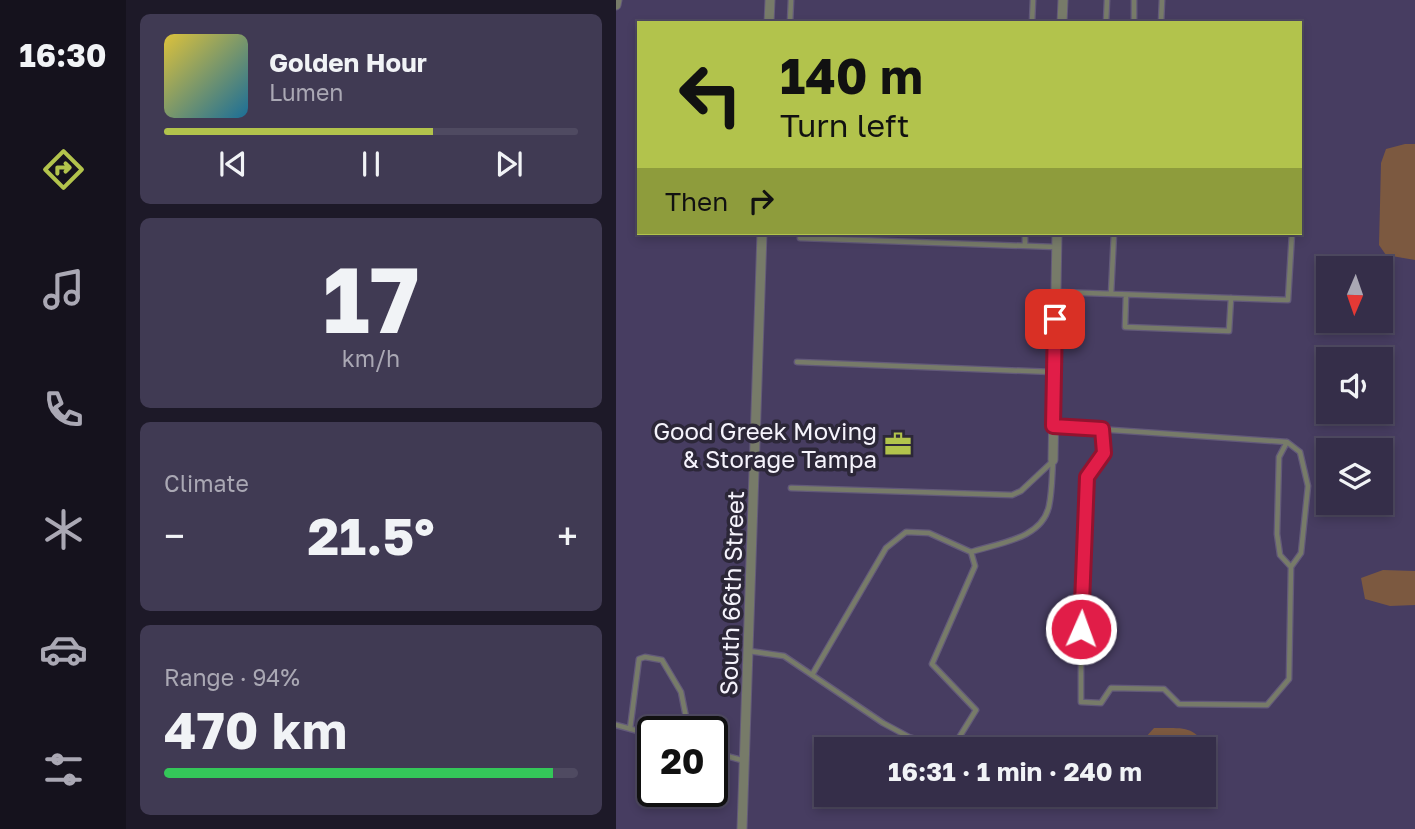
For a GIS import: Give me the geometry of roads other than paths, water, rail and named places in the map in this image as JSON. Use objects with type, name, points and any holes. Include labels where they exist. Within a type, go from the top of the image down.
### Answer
[{"type":"street","points":[[616,5],[617,0]]},
{"type":"street","points":[[769,21],[770,0]]},
{"type":"street","points":[[1062,21],[1063,0]]},
{"type":"street","name":"South 66th Street","points":[[742,829],[762,235]]},
{"type":"street","points":[[1053,460],[1057,235]]},
{"type":"lane","points":[[790,21],[791,0]]},
{"type":"lane","points":[[1032,21],[1033,0]]},
{"type":"lane","points":[[1106,21],[1107,0]]},
{"type":"lane","points":[[1134,0],[1134,21]]},
{"type":"lane","points":[[1161,21],[1162,0]]},
{"type":"lane","points":[[1025,246],[1026,235]]},
{"type":"lane","points":[[1111,294],[1114,235]]},
{"type":"lane","points":[[1056,292],[1288,299],[1292,235]]},
{"type":"lane","points":[[800,238],[1057,247]]},
{"type":"lane","points":[[1126,295],[1125,327],[1229,331],[1231,298]]},
{"type":"lane","points":[[797,362],[1054,372]]},
{"type":"lane","points":[[1053,426],[1102,429],[1287,442],[1300,452],[1308,486],[1301,553],[1291,567],[1289,679],[1267,705],[1179,704],[1164,689],[1111,688],[1101,703],[1081,702],[1087,477],[1104,453],[1102,429]]},
{"type":"lane","points":[[1287,442],[1279,457],[1277,534],[1280,555],[1291,567]]},
{"type":"lane","points":[[812,675],[886,548],[906,532],[929,533],[971,551],[1031,533],[1043,522],[1049,507],[1053,460]]},
{"type":"lane","points":[[791,488],[1012,495],[1021,491],[1053,460]]},
{"type":"lane","points":[[958,737],[976,710],[932,664],[975,566],[971,551]]},
{"type":"lane","points":[[748,650],[784,656],[900,733],[912,737]]},
{"type":"lane","points":[[630,729],[639,659],[645,657],[662,660],[681,692],[686,716]]},
{"type":"lane","points":[[616,725],[637,731]]},
{"type":"lane","points":[[728,756],[745,761]]},
{"type":"place","name":"Good Greek Moving & Storage Tampa","points":[[898,444]]}]
